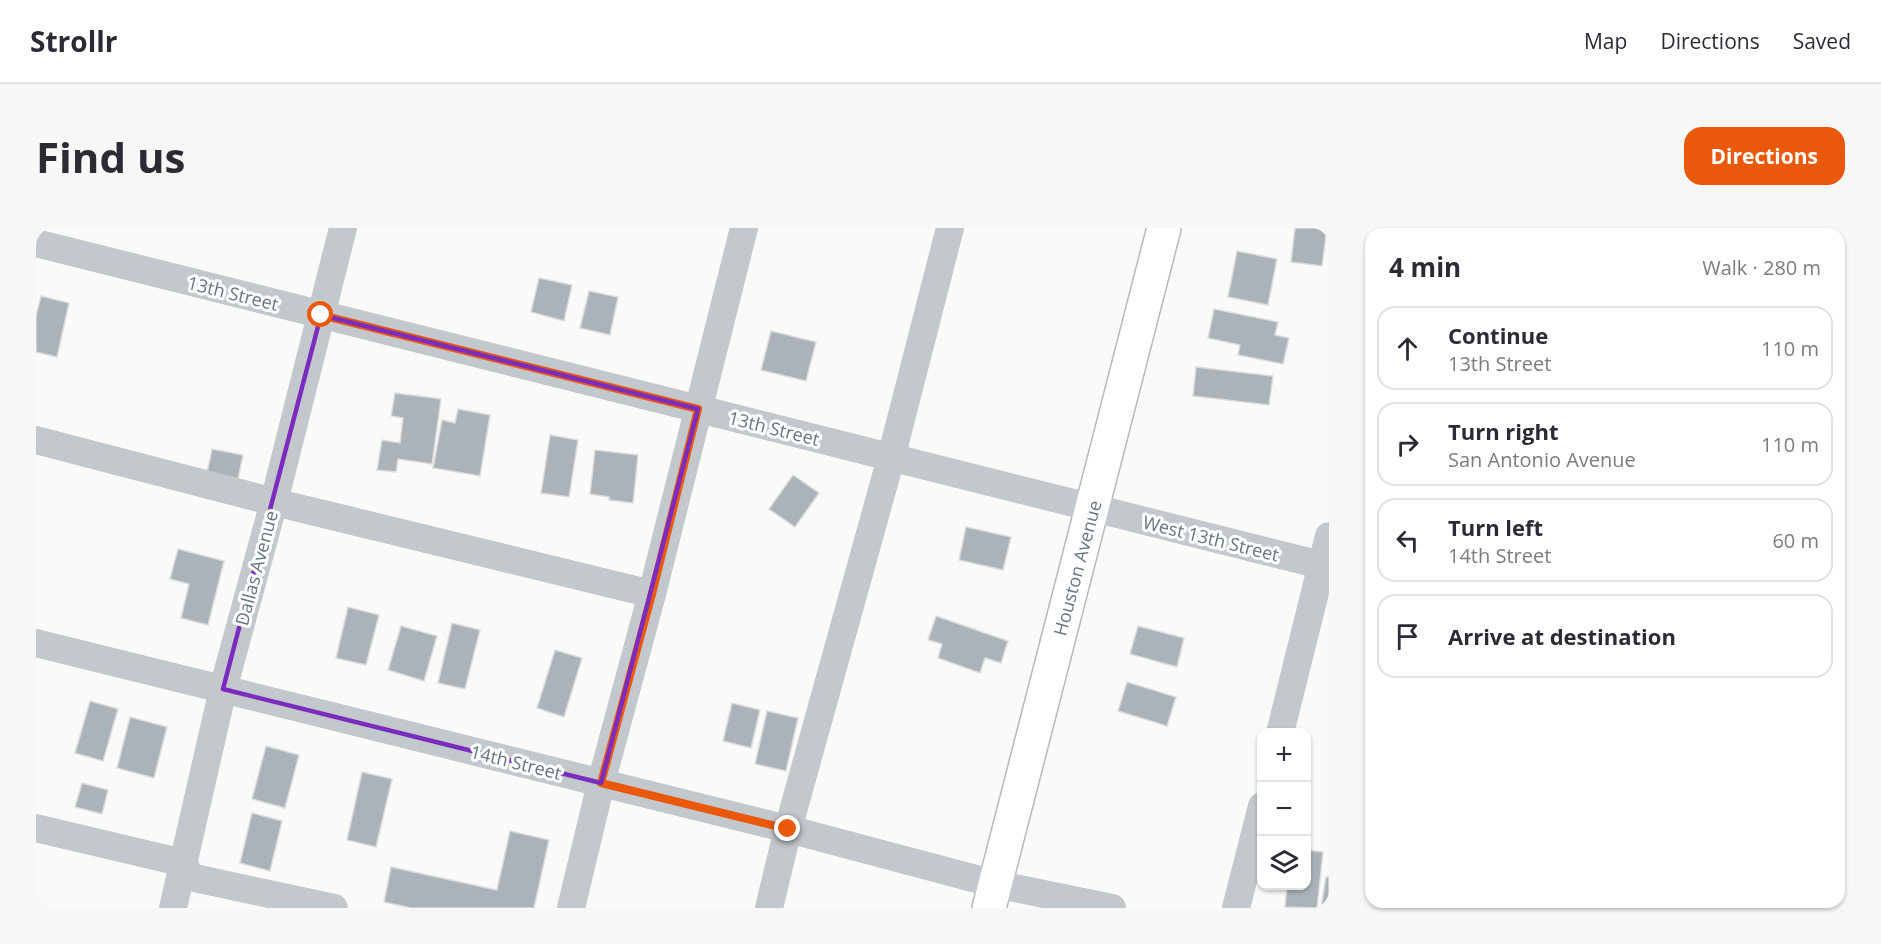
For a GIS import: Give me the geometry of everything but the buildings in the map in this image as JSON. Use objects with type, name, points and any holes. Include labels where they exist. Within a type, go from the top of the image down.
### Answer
[{"type":"main road","name":"Houston Avenue","points":[[992,896],[1164,228]]},
{"type":"street","name":"Dallas Avenue","points":[[173,908],[224,690],[343,228]]},
{"type":"street","points":[[571,908],[744,228]]},
{"type":"street","points":[[769,908],[788,829],[891,458],[950,228]]},
{"type":"street","name":"13th Street","points":[[36,243],[1093,509]]},
{"type":"street","points":[[36,440],[274,502],[652,594]]},
{"type":"street","name":"West 13th Street","points":[[1093,509],[1325,566]]},
{"type":"street","points":[[1281,728],[1325,566],[1329,536]]},
{"type":"street","name":"14th Street","points":[[36,643],[788,829],[992,896],[1112,908]]},
{"type":"street","points":[[1236,908],[1257,826]]},
{"type":"street","points":[[36,828],[184,863],[190,877],[334,908]]},
{"type":"highlighted area","points":[[321,315],[698,409],[601,783],[223,689]]},
{"type":"route","points":[[321,315],[698,409],[652,594],[601,783],[788,829]]}]
